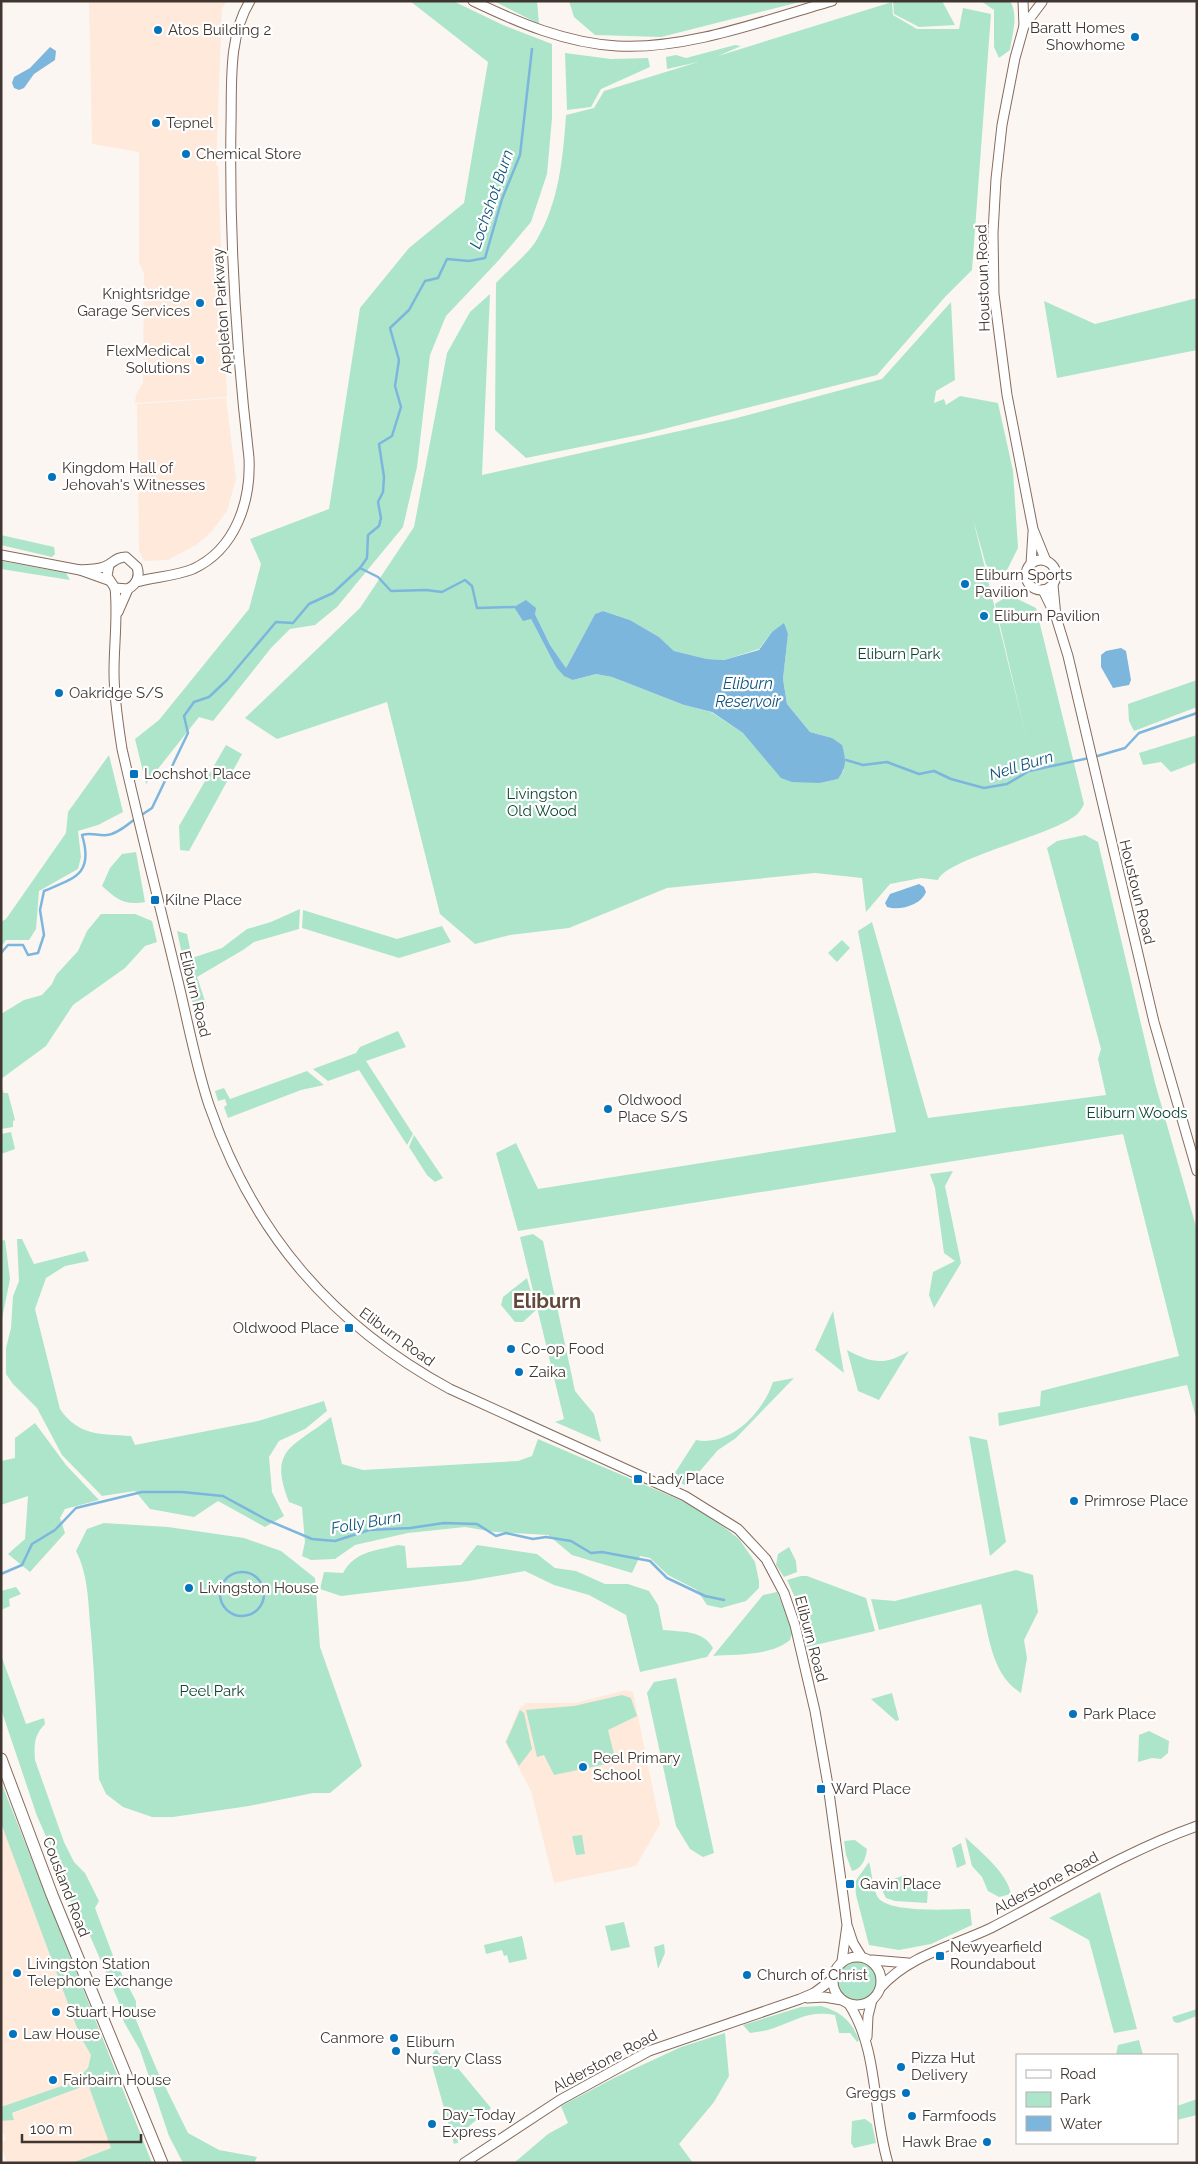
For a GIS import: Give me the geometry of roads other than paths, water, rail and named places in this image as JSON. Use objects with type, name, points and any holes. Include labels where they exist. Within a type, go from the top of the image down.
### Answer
[{"type":"main road","name":"Cousland Road","points":[[1,1760],[52,1895],[162,2163]]},
{"type":"street","name":"Appleton Parkway","points":[[128,589],[136,582],[192,569],[216,553],[234,530],[248,494],[250,478],[249,458],[235,316],[231,155],[234,47],[239,24],[250,1]]},
{"type":"street","points":[[473,1],[543,32],[618,46],[655,45],[706,36],[832,1]]},
{"type":"street","name":"Houstoun Road","points":[[1023,1],[1024,26],[1015,58],[1002,125],[996,178],[993,242],[994,294],[1003,369],[1034,529],[1046,561],[1052,565],[1056,573],[1053,585],[1056,617],[1097,779],[1154,1022],[1197,1171]]},
{"type":"street","name":"Houstoun Road","points":[[1024,26],[1042,1]]},
{"type":"street","name":"Houstoun Road","points":[[1034,529],[1031,564],[1026,573],[1028,582],[1034,588],[1043,590],[1056,617]]},
{"type":"street","points":[[1,555],[80,570],[108,580]]},
{"type":"street","points":[[128,589],[115,588],[108,580],[106,572],[109,565],[116,558],[126,557],[137,567],[163,576]]},
{"type":"street","points":[[1031,564],[1041,560],[1046,561]]},
{"type":"street","points":[[80,570],[97,569],[109,565]]},
{"type":"street","points":[[136,582],[138,577],[137,567]]},
{"type":"street","points":[[1043,590],[1053,585]]},
{"type":"street","name":"Eliburn Road","points":[[115,588],[118,612],[115,642],[115,697],[122,749],[208,1103],[238,1177],[256,1208],[298,1268],[343,1315],[386,1350],[450,1389],[685,1496],[738,1528],[766,1559],[776,1576],[790,1608],[813,1701],[826,1770],[847,1925],[853,1943],[861,1956]]},
{"type":"street","name":"Eliburn Road","points":[[118,612],[128,589]]},
{"type":"street","name":"Alderstone Road","points":[[881,1987],[908,1963],[985,1930],[1104,1867],[1176,1833],[1197,1826]]},
{"type":"street","name":"Eliburn Road","points":[[842,1961],[847,1925]]},
{"type":"street","points":[[866,2040],[868,2016],[872,2000],[881,1987],[882,1977],[879,1968],[872,1960],[861,1956],[851,1957],[842,1961],[836,1969],[833,1979],[834,1987],[858,2019],[866,2040],[888,2163]]},
{"type":"street","name":"Alderstone Road","points":[[872,1960],[908,1963]]},
{"type":"street","name":"Alderstone Road","points":[[464,2163],[560,2100],[649,2051],[800,1999],[814,1993],[833,1979]]},
{"type":"street","name":"Alderstone Road","points":[[800,1999],[824,1997],[845,2002]]},
{"type":"street","points":[[845,2002],[865,2004],[872,2000]]},
{"type":"water","points":[[50,47],[56,51],[55,60],[34,74],[24,88],[19,90],[14,88],[12,83],[14,77],[30,68]]},
{"type":"water","name":"Eliburn Reservoir","points":[[526,600],[536,608],[535,614],[550,645],[566,668],[595,614],[603,611],[630,620],[659,637],[674,651],[707,659],[724,660],[759,650],[772,632],[784,623],[788,634],[783,679],[787,704],[810,732],[832,738],[842,745],[845,763],[841,775],[838,779],[820,783],[792,782],[781,778],[743,733],[712,712],[684,705],[612,677],[596,674],[573,680],[564,676],[556,667],[531,619],[523,621],[514,607]]},
{"type":"water","points":[[1121,648],[1126,651],[1131,680],[1129,685],[1113,688],[1101,667],[1101,655],[1106,651]]},
{"type":"water","points":[[919,884],[924,887],[926,892],[915,904],[898,908],[887,907],[885,903],[890,894]]},
{"type":"waterway","name":"Lochshot Burn","points":[[140,816],[152,808],[188,733],[184,716],[194,702],[209,697],[227,680],[276,622],[293,623],[309,604],[333,593],[360,568],[367,558],[368,535],[379,526],[381,518],[378,502],[383,492],[384,477],[379,444],[392,436],[401,407],[395,386],[399,360],[390,328],[409,310],[425,281],[438,278],[447,259],[469,261],[485,258],[502,199],[520,155],[532,49]]},
{"type":"waterway","points":[[360,568],[378,577],[391,591],[426,590],[442,592],[465,580],[472,586],[477,608],[514,607]]},
{"type":"waterway","name":"Nell Burn","points":[[1094,757],[1125,748],[1139,733],[1197,713]]},
{"type":"waterway","name":"Nell Burn","points":[[846,760],[863,765],[887,762],[919,774],[934,771],[951,779],[984,788],[1007,784],[1029,771],[1089,758]]},
{"type":"waterway","name":"Lochshot Burn","points":[[1,953],[8,945],[23,945],[28,955],[38,953],[44,935],[40,910],[44,891],[73,878],[79,873],[85,858],[82,835],[111,834],[122,829],[135,819]]},
{"type":"waterway","name":"Folly Burn","points":[[1,1574],[22,1565],[32,1544],[55,1530],[76,1508],[142,1492],[182,1492],[223,1496],[267,1520],[312,1539],[335,1541],[369,1530],[410,1528],[444,1523],[477,1524],[496,1536],[506,1533],[533,1539],[546,1537],[571,1541],[591,1553],[602,1552],[650,1561],[667,1578],[705,1596],[724,1600]]},
{"type":"waterway","points":[[238,1572],[246,1572],[258,1578],[264,1594],[258,1610],[246,1616],[238,1616],[226,1610],[220,1598],[220,1590],[226,1578],[238,1572]]},
{"type":"place","name":"Atos Building 2","points":[[158,30]]},
{"type":"place","name":"Baratt Homes Showhome","points":[[1135,37]]},
{"type":"place","name":"Tepnel","points":[[156,123]]},
{"type":"place","name":"Chemical Store","points":[[186,154]]},
{"type":"place","name":"Knightsridge Garage Services","points":[[200,303]]},
{"type":"place","name":"FlexMedical Solutions","points":[[200,360]]},
{"type":"place","name":"Kingdom Hall of Jehovah's Witnesses","points":[[52,477]]},
{"type":"place","name":"Eliburn Sports Pavilion","points":[[965,584]]},
{"type":"place","name":"Eliburn Pavilion","points":[[984,616]]},
{"type":"place","name":"Oakridge S/S","points":[[59,693]]},
{"type":"place","name":"Lochshot Place","points":[[134,774]]},
{"type":"place","name":"Kilne Place","points":[[155,900]]},
{"type":"place","name":"Oldwood Place S/S","points":[[608,1109]]},
{"type":"place","name":"Oldwood Place","points":[[349,1328]]},
{"type":"place","name":"Co-op Food","points":[[511,1349]]},
{"type":"place","name":"Zaika","points":[[519,1372]]},
{"type":"place","name":"Lady Place","points":[[638,1479]]},
{"type":"place","name":"Primrose Place","points":[[1074,1501]]},
{"type":"place","name":"Livingston House","points":[[189,1588]]},
{"type":"place","name":"Park Place","points":[[1073,1714]]},
{"type":"place","name":"Peel Primary School","points":[[583,1767]]},
{"type":"place","name":"Ward Place","points":[[821,1789]]},
{"type":"place","name":"Gavin Place","points":[[850,1884]]},
{"type":"place","name":"Newyearfield Roundabout","points":[[940,1956]]},
{"type":"place","name":"Livingston Station Telephone Exchange","points":[[17,1973]]},
{"type":"place","name":"Church of Christ","points":[[747,1975]]},
{"type":"place","name":"Stuart House","points":[[56,2012]]},
{"type":"place","name":"Law House","points":[[13,2034]]},
{"type":"place","name":"Canmore","points":[[394,2038]]},
{"type":"place","name":"Eliburn Nursery Class","points":[[396,2051]]},
{"type":"place","name":"Pizza Hut Delivery","points":[[901,2067]]},
{"type":"place","name":"Fairbairn House","points":[[53,2080]]},
{"type":"place","name":"Greggs","points":[[906,2093]]},
{"type":"place","name":"Farmfoods","points":[[912,2116]]},
{"type":"place","name":"Day-Today Express","points":[[432,2124]]},
{"type":"place","name":"Hawk Brae","points":[[987,2142]]},
{"type":"district","name":"Eliburn","points":[[547,1301]]},
{"type":"park label","name":"Eliburn Park","points":[[899,654]]},
{"type":"park label","name":"Livingston Old Wood","points":[[542,802]]},
{"type":"park label","name":"Eliburn Woods","points":[[1137,1113]]},
{"type":"park label","name":"Peel Park","points":[[212,1691]]}]
